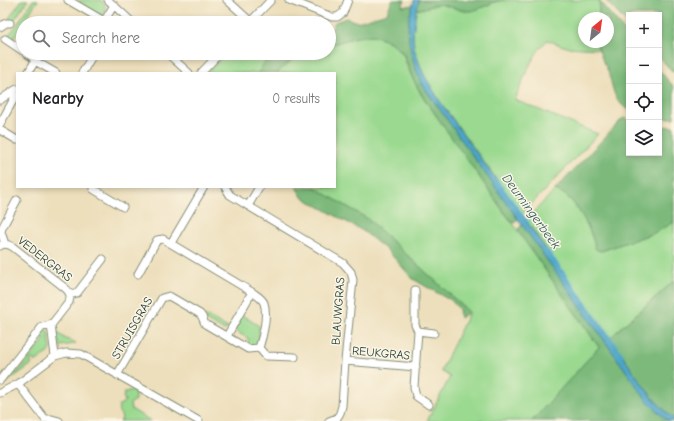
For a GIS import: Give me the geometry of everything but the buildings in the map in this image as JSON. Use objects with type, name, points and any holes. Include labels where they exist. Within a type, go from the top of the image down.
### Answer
[{"type":"street","points":[[68,0],[94,16]]},
{"type":"street","points":[[227,0],[244,16]]},
{"type":"street","points":[[256,16],[271,0]]},
{"type":"street","points":[[289,0],[329,16]]},
{"type":"street","points":[[336,17],[343,13],[348,0]]},
{"type":"street","points":[[106,16],[111,3],[125,16]]},
{"type":"street","points":[[0,27],[6,23],[10,23]]},
{"type":"street","points":[[5,39],[16,46]]},
{"type":"street","points":[[83,72],[90,60]]},
{"type":"street","points":[[174,60],[188,72]]},
{"type":"street","points":[[202,72],[213,60]]},
{"type":"street","points":[[29,72],[35,61],[54,72]]},
{"type":"street","points":[[0,100],[16,90]]},
{"type":"street","points":[[0,124],[15,97],[16,90]]},
{"type":"street","points":[[0,130],[16,139]]},
{"type":"street","points":[[93,188],[124,207]]},
{"type":"street","points":[[171,243],[203,188]]},
{"type":"street","name":"BLAUWGRAS","points":[[226,188],[230,194],[248,206],[343,263],[351,272],[353,280],[342,406],[340,413],[336,418],[330,421]]},
{"type":"street","points":[[248,206],[258,188]]},
{"type":"street","name":"VEDERGRAS","points":[[0,380],[42,327],[51,326],[69,302],[70,298],[68,291],[65,288],[13,247],[9,244],[2,245],[2,228],[17,200]]},
{"type":"street","points":[[138,274],[157,240],[164,239],[252,292],[264,302],[265,314],[263,334],[259,348]]},
{"type":"street","name":"VEDERGRAS","points":[[70,295],[77,293],[103,259]]},
{"type":"street","name":"REUKGRAS","points":[[415,290],[414,325],[418,331],[414,387],[416,396],[429,404]]},
{"type":"street","points":[[227,336],[252,292]]},
{"type":"street","name":"STRUISGRAS","points":[[117,375],[163,297],[169,296],[200,314],[205,324],[248,349],[259,348],[266,356],[295,357]]},
{"type":"street","points":[[51,326],[55,356]]},
{"type":"street","points":[[418,331],[434,333]]},
{"type":"street","points":[[0,393],[18,384],[55,356],[66,353],[81,354],[199,421]]},
{"type":"street","name":"REUKGRAS","points":[[345,361],[416,366]]},
{"type":"street","points":[[18,384],[44,420],[52,418],[59,421]]},
{"type":"green space","points":[[22,0],[28,0],[12,23],[9,18]]},
{"type":"green space","points":[[33,0],[38,0],[28,16],[23,16]]},
{"type":"green space","points":[[80,0],[101,0],[105,6],[105,10],[102,16],[99,16],[78,3]]},
{"type":"green space","points":[[392,0],[405,0],[402,7],[413,5],[409,18],[411,53],[421,83],[518,219],[513,223],[421,94],[413,79],[404,55],[400,50],[389,41],[372,35],[357,37],[336,43],[336,22],[346,18],[357,22],[387,13]]},
{"type":"green space","points":[[419,0],[504,0],[472,11],[464,11],[440,4],[416,10]]},
{"type":"green space","points":[[504,0],[600,0],[599,12],[578,12],[578,48],[566,47],[547,40],[541,47],[532,61],[515,100],[598,134],[522,214],[441,103],[423,73],[414,48],[413,34],[416,10],[440,4],[464,11],[478,9]]},
{"type":"green space","points":[[605,0],[674,0],[674,73],[662,60],[662,12],[626,12],[626,22]]},
{"type":"green space","points":[[600,2],[609,12],[599,12]]},
{"type":"green space","points":[[614,18],[626,32],[626,108],[616,97],[598,48],[614,48]]},
{"type":"green space","points":[[16,26],[16,34],[12,40],[7,37]]},
{"type":"green space","points":[[372,35],[384,39],[391,43],[402,54],[421,94],[599,347],[532,421],[427,421],[450,377],[441,371],[469,312],[368,219],[316,188],[336,188],[336,72],[278,72],[292,60],[336,60],[336,43],[357,37]]},
{"type":"green space","points":[[219,60],[266,60],[259,72],[208,72]]},
{"type":"green space","points":[[266,60],[292,60],[278,72],[259,72]]},
{"type":"green space","points":[[662,73],[674,87],[674,118],[662,118]]},
{"type":"green space","points":[[623,118],[626,119],[626,156],[662,156],[662,126],[674,127],[674,222],[654,233],[601,251],[597,250],[584,218],[569,198],[561,192],[555,190]]},
{"type":"green space","points":[[297,188],[316,188],[368,219],[469,312],[460,318],[459,309],[450,299],[413,279],[388,251],[363,231],[302,197]]},
{"type":"green space","points":[[555,190],[563,193],[569,198],[584,218],[597,250],[601,251],[654,233],[674,222],[674,281],[610,338],[526,220]]},
{"type":"green space","points":[[522,224],[648,402],[669,421],[532,421],[599,347],[520,234],[518,230]]},
{"type":"green space","points":[[674,281],[674,419],[648,391],[610,338]]},
{"type":"green space","points":[[206,315],[228,328],[223,330],[207,321]]},
{"type":"green space","points":[[242,315],[259,326],[258,341],[254,345],[251,346],[246,344],[249,339],[237,332],[235,327]]},
{"type":"green space","points":[[45,329],[48,331],[51,348],[50,351],[35,362],[33,359],[30,360],[32,364],[0,387],[0,382],[12,369],[17,373],[32,354],[27,350],[29,348],[35,352],[45,338],[40,334]]},
{"type":"green space","points":[[55,331],[66,339],[76,343],[57,346]]},
{"type":"green space","points":[[132,390],[135,391],[135,400],[130,404],[131,409],[151,421],[120,421],[122,419],[118,410],[119,405],[125,400],[123,397],[125,392]]},
{"type":"water","points":[[414,0],[419,0],[413,34],[414,48],[423,73],[441,103],[651,396],[674,419],[674,421],[667,420],[648,402],[421,83],[413,59],[408,35],[409,18]]},
{"type":"waterway","name":"Deurningerbeek","points":[[497,180],[529,224]]},
{"type":"waterway","name":"Deurningerbeek","points":[[547,250],[623,356]]}]
